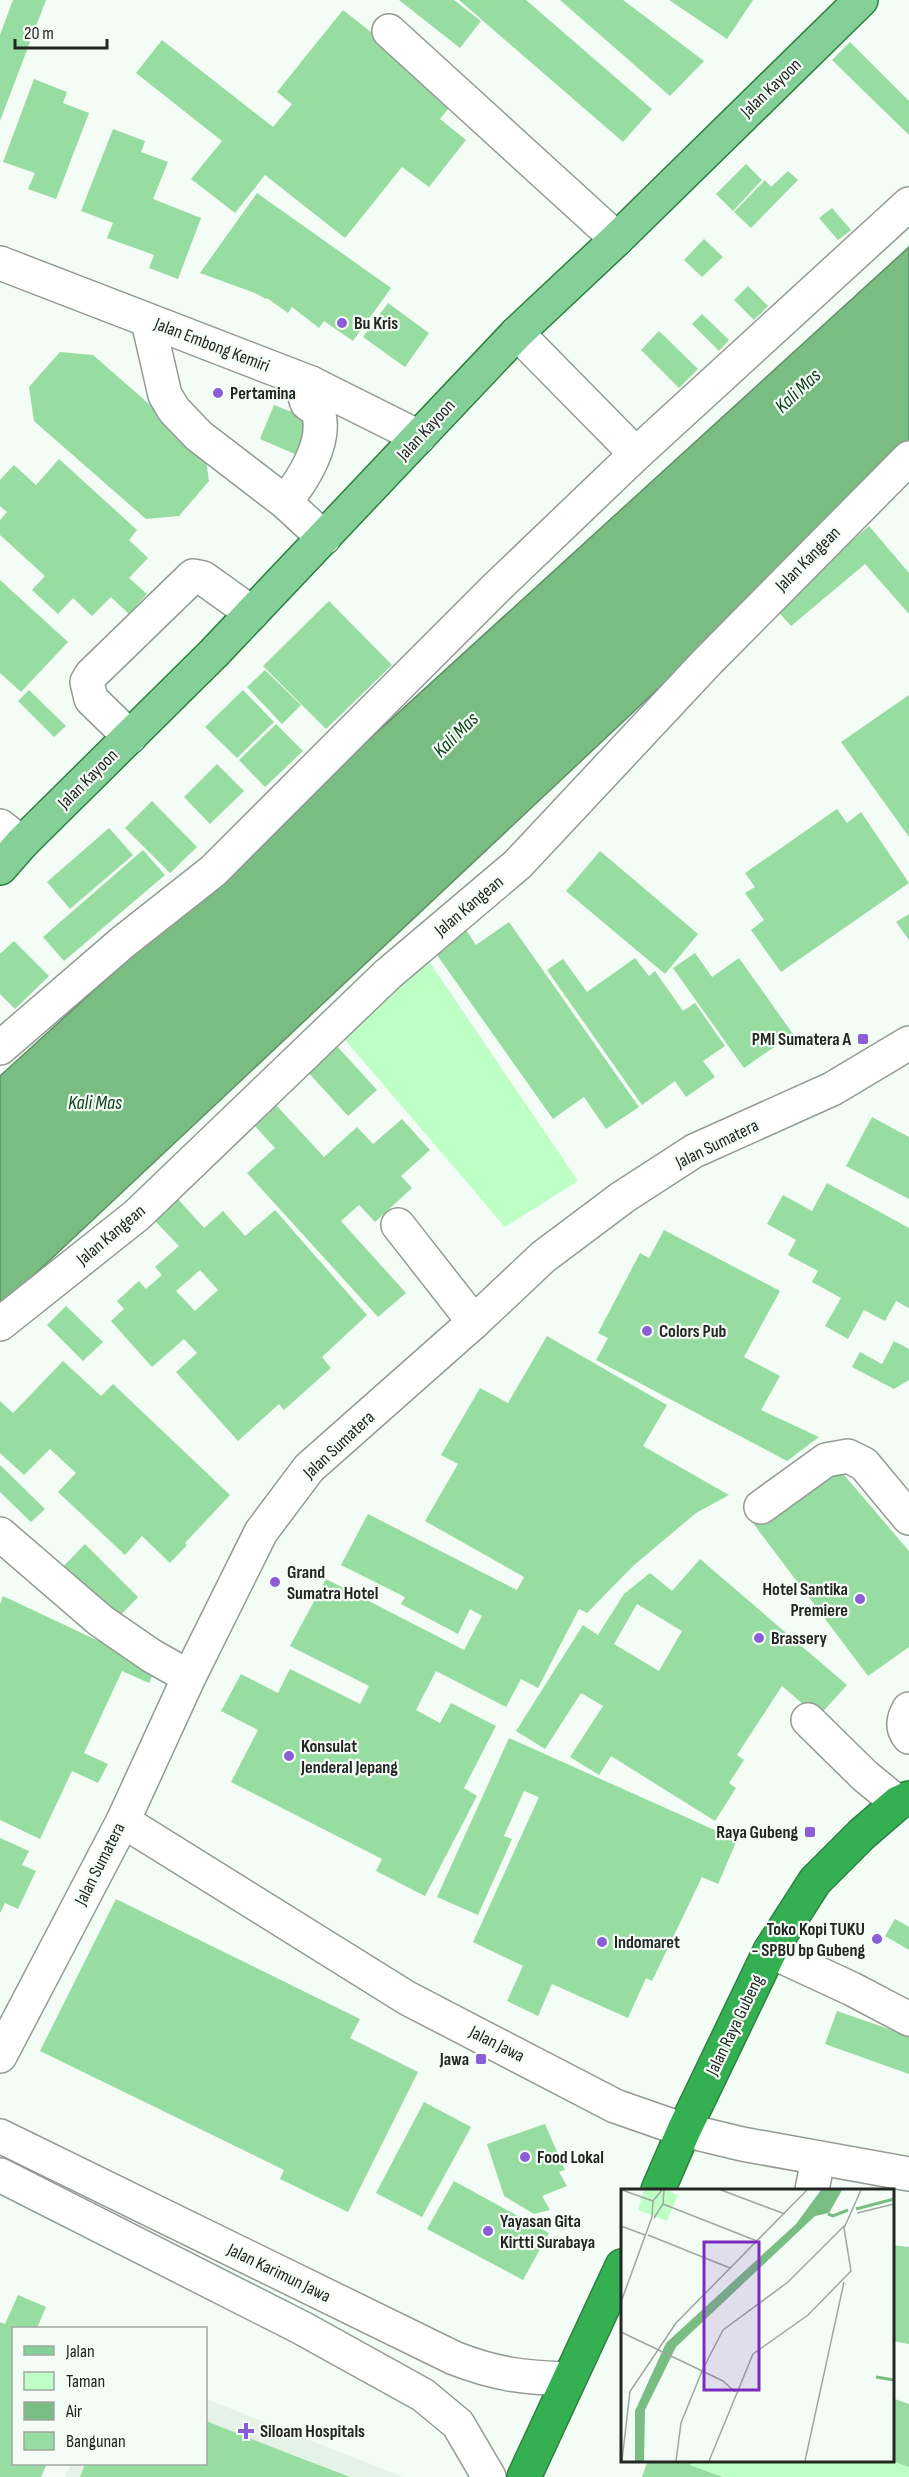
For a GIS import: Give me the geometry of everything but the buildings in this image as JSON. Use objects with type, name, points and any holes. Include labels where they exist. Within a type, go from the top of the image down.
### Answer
[{"type":"highway","name":"Jalan Raya Gubeng","points":[[658,2189],[684,2130],[770,1951],[815,1881],[862,1834],[904,1801]]},
{"type":"highway","points":[[524,2477],[621,2268]]},
{"type":"main road","name":"Jalan Kayoon","points":[[0,868],[11,834],[130,737],[324,538],[517,333],[617,239],[861,0]]},
{"type":"street","points":[[389,32],[617,239]]},
{"type":"street","points":[[0,1048],[123,942],[213,872],[497,587],[636,454],[909,204]]},
{"type":"street","name":"Jalan Embong Kemiri","points":[[0,263],[150,331],[309,388],[419,437]]},
{"type":"street","points":[[150,331],[165,395],[174,410],[199,436],[285,502],[324,538]]},
{"type":"street","points":[[517,333],[636,454]]},
{"type":"street","points":[[285,502],[304,477],[319,435],[318,411],[306,400],[309,388]]},
{"type":"street","name":"Jalan Kangean","points":[[0,1324],[137,1215],[388,974],[518,864],[715,652],[909,458]]},
{"type":"street","points":[[130,737],[92,699],[87,682],[92,675],[193,576],[203,578],[252,613]]},
{"type":"street","name":"Jalan Sumatera","points":[[0,2056],[123,1821],[189,1677],[261,1532],[309,1468],[474,1322],[543,1257],[623,1197],[694,1151],[832,1089],[909,1044]]},
{"type":"street","points":[[398,1225],[474,1322]]},
{"type":"street","points":[[761,1507],[826,1460],[848,1456],[864,1464],[909,1518]]},
{"type":"street","points":[[0,1534],[100,1621],[136,1646],[189,1677]]},
{"type":"street","points":[[909,1709],[903,1720],[904,1732],[909,1737]]},
{"type":"street","points":[[808,1720],[865,1776],[904,1801]]},
{"type":"street","name":"Jalan Jawa","points":[[123,1821],[407,1998],[615,2106],[684,2130],[818,2159],[909,2174]]},
{"type":"street","points":[[770,1951],[852,1989],[909,2019]]},
{"type":"street","name":"Jalan Karimun Jawa","points":[[0,2136],[454,2358],[487,2371],[526,2378],[568,2379]]},
{"type":"street","points":[[812,2189],[818,2159]]},
{"type":"street","name":"Jalan Karimun Jawa","points":[[0,2175],[302,2328],[423,2396],[458,2424],[489,2477]]},
{"type":"street","points":[[302,2328],[318,2292]]},
{"type":"shaded area","name":"Siloam Hospitals","points":[[207,2399],[403,2477],[65,2477],[71,2465],[207,2465]]},
{"type":"green space","points":[[422,951],[578,1181],[505,1227],[341,1035]]},
{"type":"green space","points":[[894,2461],[909,2467],[909,2477],[724,2477],[690,2465],[691,2462]]},
{"type":"water","name":"Kali Mas","points":[[909,247],[909,453],[0,1307],[0,1076]]},
{"type":"place","name":"Bu Kris","points":[[342,323]]},
{"type":"place","name":"Pertamina","points":[[218,393]]},
{"type":"place","name":"PMI Sumatera A","points":[[863,1039]]},
{"type":"place","name":"Colors Pub","points":[[647,1331]]},
{"type":"place","name":"Grand Sumatra Hotel","points":[[275,1582]]},
{"type":"place","name":"Hotel Santika Premiere","points":[[860,1599]]},
{"type":"place","name":"Brassery","points":[[759,1638]]},
{"type":"place","name":"Konsulat Jenderal Jepang","points":[[289,1756]]},
{"type":"place","name":"Raya Gubeng","points":[[810,1832]]},
{"type":"place","name":"Toko Kopi TUKU - SPBU bp Gubeng","points":[[877,1939]]},
{"type":"place","name":"Indomaret","points":[[602,1942]]},
{"type":"place","name":"Jawa","points":[[481,2059]]},
{"type":"place","name":"Food Lokal","points":[[525,2157]]},
{"type":"place","name":"Yayasan Gita Kirtti Surabaya","points":[[488,2231]]},
{"type":"place","name":"Siloam Hospitals","points":[[246,2431]]}]
